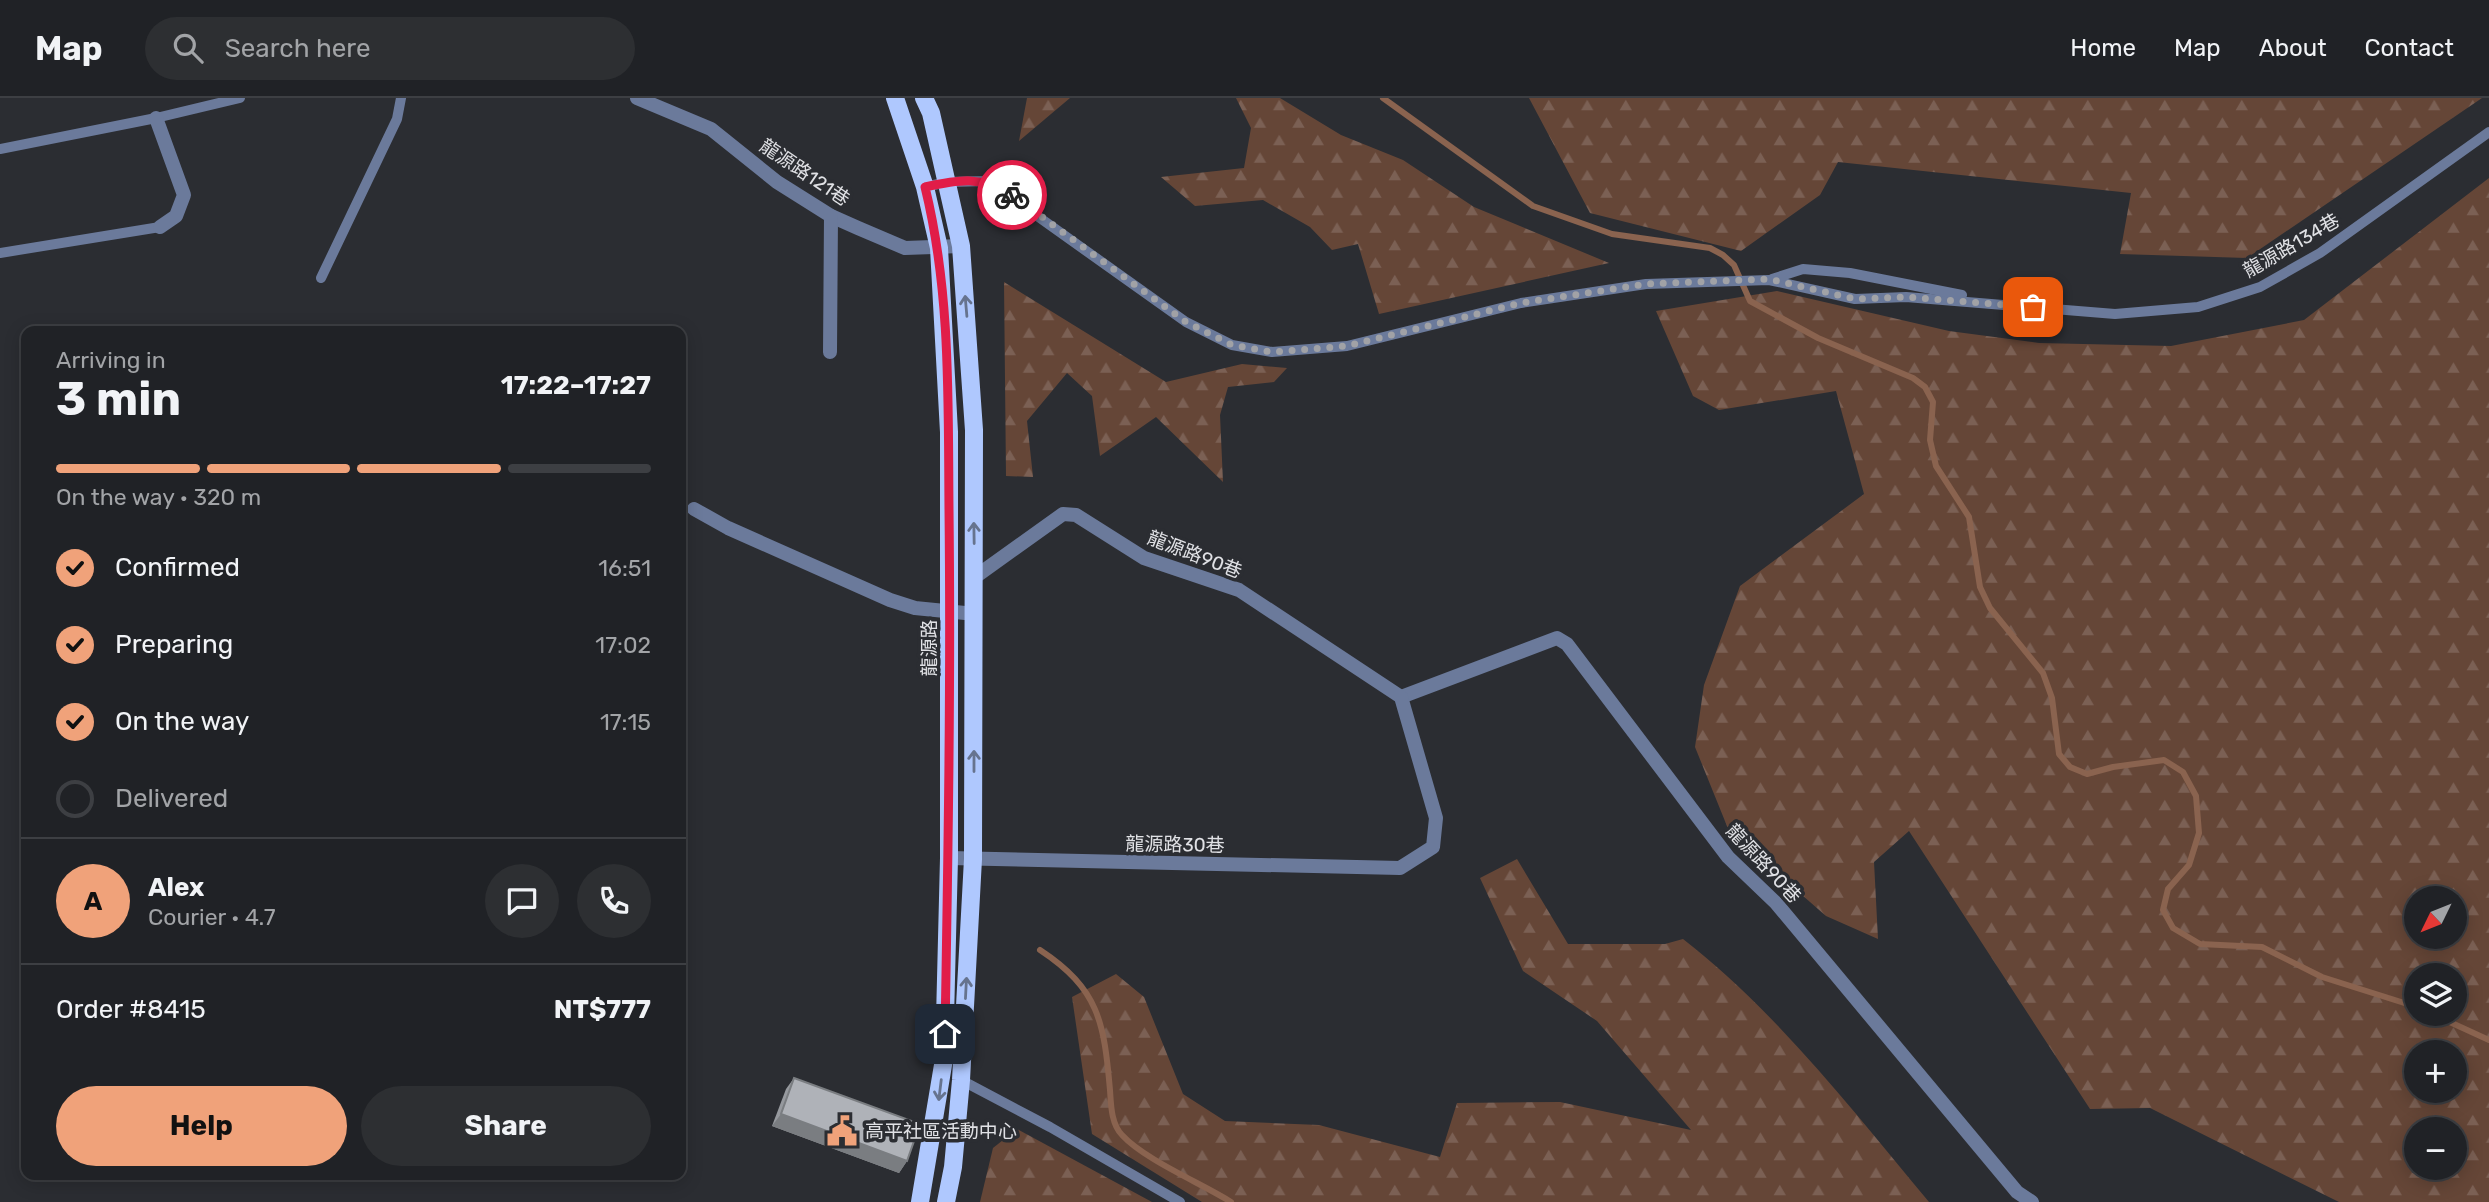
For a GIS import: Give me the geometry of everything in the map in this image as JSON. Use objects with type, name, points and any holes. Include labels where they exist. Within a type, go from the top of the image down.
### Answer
[{"type":"main road","name":"龍源路","points":[[895,98],[925,187],[939,248],[949,432],[949,858],[944,1059],[920,1202]]},
{"type":"main road","points":[[924,98],[931,113],[961,246],[970,349],[975,577],[973,859],[961,1080],[953,1167],[946,1202]]},
{"type":"street","name":"龍源路121巷","points":[[637,98],[711,129],[777,182],[831,216],[905,248],[961,246]]},
{"type":"street","points":[[156,118],[184,195],[176,216],[160,227]]},
{"type":"street","points":[[830,352],[831,216]]},
{"type":"street","points":[[694,509],[728,528],[890,600],[915,608],[975,614]]},
{"type":"street","name":"龍源路90巷","points":[[975,577],[1063,514],[1076,515],[1144,558],[1239,590],[1401,697],[1557,638],[1567,644],[1728,857],[1776,903],[2017,1192],[2032,1202]]},
{"type":"street","name":"龍源路30巷","points":[[949,858],[1400,868],[1433,847],[1436,818],[1401,697]]},
{"type":"lane","points":[[0,149],[156,118],[240,98]]},
{"type":"lane","points":[[321,278],[397,119],[401,98]]},
{"type":"lane","name":"龍源路134巷","points":[[925,187],[947,182],[988,181],[1012,195],[1186,322],[1232,345],[1272,352],[1347,346],[1521,303],[1646,284],[1763,280],[1855,299],[1906,297],[2115,314],[2198,307],[2260,287],[2320,253],[2489,132]]},
{"type":"lane","points":[[0,253],[160,227]]},
{"type":"lane","points":[[1763,280],[1803,269],[1850,272],[2006,304]]},
{"type":"lane","points":[[961,1080],[1180,1202]]},
{"type":"green space","points":[[1027,98],[1070,98],[1019,141]]},
{"type":"green space","points":[[1236,98],[1280,98],[1341,135],[1403,160],[1474,207],[1609,263],[1379,314],[1358,244],[1332,250],[1310,227],[1263,200],[1195,206],[1161,177],[1244,168],[1251,128]]},
{"type":"green space","points":[[1529,98],[2482,98],[2247,258],[2120,254],[2131,193],[1838,162],[1820,195],[1741,251],[1590,213]]},
{"type":"green space","points":[[2489,178],[2489,1202],[2339,1202],[2150,1108],[2090,1109],[1909,831],[1874,862],[1878,939],[1826,916],[1729,831],[1695,747],[1704,685],[1740,586],[1864,494],[1836,391],[1719,410],[1693,396],[1656,311],[1777,291],[1949,331],[2039,343],[2171,346],[2304,320]]},
{"type":"green space","points":[[1004,282],[1166,382],[1242,364],[1287,368],[1274,382],[1228,387],[1220,415],[1223,482],[1156,417],[1100,456],[1092,396],[1067,373],[1027,421],[1033,477],[1006,476]]},
{"type":"green space","points":[[1517,859],[1568,944],[1665,944],[1683,939],[1717,967],[1813,1064],[1929,1202],[1202,1202],[1092,1134],[1072,997],[1116,974],[1144,997],[1183,1094],[1225,1121],[1319,1125],[1440,1157],[1457,1103],[1560,1102],[1691,1130],[1597,1021],[1523,971],[1480,878]]},
{"type":"green space","points":[[1017,1129],[1152,1202],[980,1202],[993,1148]]},
{"type":"building","name":"高平社區活動中心","points":[[794,1078],[920,1124],[907,1161],[781,1114]]},
{"type":"waterway","points":[[1383,98],[1533,206],[1612,234],[1710,248],[1734,265],[1750,301],[1818,338],[1913,378],[1925,387],[1933,402],[1930,440],[1936,466],[1969,517],[1980,587],[1990,608],[2043,673],[2052,698],[2059,754],[2070,767],[2087,774],[2113,767],[2164,760],[2183,772],[2196,796],[2199,833],[2189,865],[2168,889],[2163,910],[2173,928],[2200,944],[2262,947],[2322,977],[2404,1003]]},
{"type":"waterway","points":[[1040,950],[1075,979],[1095,1009],[1105,1045],[1112,1114],[1118,1130],[1145,1153],[1231,1202]]},
{"type":"waterway","points":[[2458,1026],[2489,1040]]},
{"type":"way so far","points":[[1012,195],[1186,322],[1232,345],[1272,352],[1347,346],[1521,303],[1646,284],[1769,279],[1855,299],[1906,297],[2033,307]]},
{"type":"place","name":"高平社區活動中心","points":[[842,1131]]},
{"type":"route","points":[[945,1034],[949,858],[949,432],[939,248],[925,187],[947,182],[988,181],[1012,195]]}]
